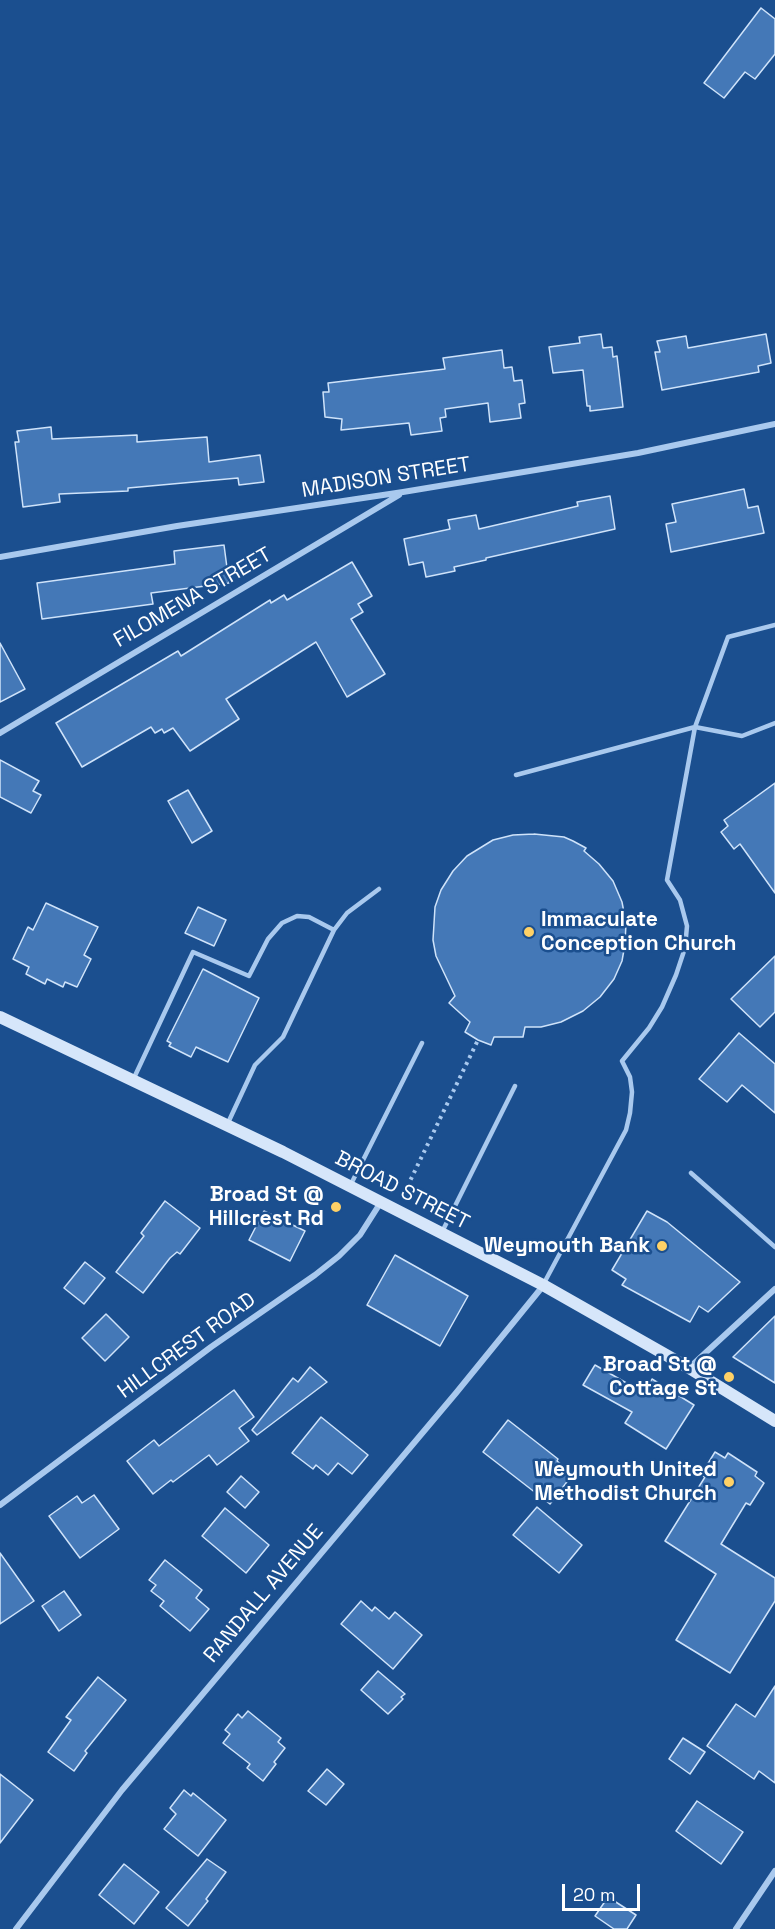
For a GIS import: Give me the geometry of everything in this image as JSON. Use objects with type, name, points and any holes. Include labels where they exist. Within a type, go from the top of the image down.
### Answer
[{"type":"main road","name":"BROAD STREET","points":[[0,1017],[442,1232],[543,1285],[689,1368],[775,1421]]},
{"type":"street","name":"MADISON STREET","points":[[0,557],[177,526],[638,453],[775,424]]},
{"type":"street","name":"FILOMENA STREET","points":[[0,733],[403,492]]},
{"type":"street","name":"HILLCREST ROAD","points":[[0,1505],[211,1347],[339,1256],[360,1235],[381,1202]]},
{"type":"street","name":"RANDALL AVENUE","points":[[16,1929],[122,1790],[456,1393],[543,1285]]},
{"type":"street","points":[[689,1368],[775,1289]]},
{"type":"street","points":[[736,1929],[775,1871]]},
{"type":"lane","points":[[543,1285],[626,1130],[632,1092],[630,1077],[622,1062],[649,1028],[662,1007],[685,948],[687,926],[683,909],[667,880],[694,727],[728,637],[775,625]]},
{"type":"lane","points":[[516,775],[694,727],[742,736],[775,723]]},
{"type":"lane","points":[[226,1125],[255,1065],[283,1037],[334,930],[347,913],[379,889]]},
{"type":"lane","points":[[133,1080],[193,952],[249,976],[268,939],[282,922],[297,916],[309,917],[334,930]]},
{"type":"lane","points":[[350,1186],[422,1043]]},
{"type":"lane","points":[[442,1232],[515,1086]]},
{"type":"lane","points":[[691,1173],[775,1248]]},
{"type":"path","points":[[401,1212],[410,1181],[478,1040]]},
{"type":"building","points":[[761,8],[775,19],[775,54],[755,79],[745,72],[724,98],[704,83]]},
{"type":"building","points":[[601,334],[603,348],[612,347],[613,357],[617,356],[623,407],[590,411],[590,406],[587,406],[583,370],[553,373],[549,347],[580,343],[579,337]]},
{"type":"building","points":[[766,334],[771,363],[758,366],[759,372],[662,390],[655,352],[660,352],[657,341],[686,336],[688,348]]},
{"type":"building","points":[[502,350],[504,368],[512,367],[514,381],[522,380],[525,403],[519,404],[521,418],[490,422],[488,403],[445,409],[446,417],[440,418],[442,431],[411,435],[409,423],[341,430],[342,419],[325,417],[323,392],[329,392],[328,383],[445,369],[443,358]]},
{"type":"building","points":[[51,427],[52,439],[137,435],[137,442],[207,437],[209,462],[260,455],[264,482],[239,485],[238,478],[128,488],[128,491],[59,494],[60,502],[23,507],[15,442],[19,442],[17,431]]},
{"type":"building","points":[[744,489],[748,508],[758,506],[764,533],[671,552],[666,524],[676,522],[672,504]]},
{"type":"building","points":[[610,496],[615,529],[486,558],[486,560],[454,567],[455,571],[426,577],[423,562],[409,565],[404,539],[450,529],[448,520],[476,515],[479,529],[578,506],[577,502]]},
{"type":"building","points":[[224,545],[229,583],[151,593],[153,604],[42,619],[37,583],[175,564],[174,551]]},
{"type":"building","points":[[352,562],[372,596],[358,604],[363,612],[351,619],[385,674],[347,697],[316,642],[226,699],[239,719],[190,751],[173,728],[164,733],[162,729],[155,733],[151,727],[82,767],[56,723],[178,651],[181,656],[270,600],[271,603],[284,595],[287,600]]},
{"type":"building","points":[[0,643],[25,689],[0,702]]},
{"type":"building","points":[[0,760],[39,781],[33,791],[41,795],[31,813],[0,797]]},
{"type":"building","points":[[775,783],[775,893],[740,844],[734,849],[721,832],[728,826],[724,820]]},
{"type":"building","points":[[188,790],[212,831],[192,843],[168,801]]},
{"type":"building","name":"Immaculate Conception Church","points":[[534,834],[564,837],[586,848],[584,851],[613,881],[622,902],[626,923],[622,961],[614,979],[600,997],[583,1011],[561,1022],[541,1027],[525,1027],[523,1037],[494,1037],[491,1045],[465,1032],[470,1022],[449,1003],[455,996],[436,956],[433,940],[435,907],[441,890],[453,871],[467,856],[493,840],[513,835]]},
{"type":"building","points":[[46,903],[98,927],[84,955],[91,959],[77,987],[65,982],[63,987],[47,979],[45,984],[26,974],[29,967],[13,959],[28,927],[33,930]]},
{"type":"building","points":[[198,907],[226,920],[214,946],[185,933]]},
{"type":"building","points":[[775,956],[775,1012],[760,1027],[731,999]]},
{"type":"building","points":[[203,969],[259,998],[228,1062],[196,1047],[191,1057],[169,1046],[171,1043],[167,1041]]},
{"type":"building","points":[[739,1033],[775,1064],[775,1113],[742,1085],[727,1102],[699,1079]]},
{"type":"building","points":[[165,1201],[200,1228],[180,1254],[177,1252],[170,1258],[143,1293],[116,1272],[144,1236],[141,1233]]},
{"type":"building","points":[[264,1211],[305,1231],[290,1261],[249,1240]]},
{"type":"building","name":"Weymouth Bank","points":[[647,1211],[667,1222],[740,1282],[708,1312],[699,1306],[690,1322],[622,1285],[626,1279],[612,1270]]},
{"type":"building","points":[[395,1255],[468,1296],[440,1346],[367,1305]]},
{"type":"building","points":[[85,1262],[105,1278],[84,1304],[64,1288]]},
{"type":"building","points":[[106,1314],[129,1337],[105,1361],[82,1338]]},
{"type":"building","points":[[775,1316],[775,1383],[733,1357]]},
{"type":"building","points":[[595,1365],[644,1393],[652,1379],[694,1405],[666,1449],[625,1423],[632,1412],[583,1385]]},
{"type":"building","points":[[310,1367],[327,1382],[257,1435],[252,1430],[293,1378],[298,1382]]},
{"type":"building","points":[[234,1390],[254,1417],[239,1428],[249,1441],[217,1465],[209,1455],[153,1494],[127,1461],[154,1440],[159,1446]]},
{"type":"building","points":[[321,1417],[368,1455],[352,1474],[338,1463],[328,1475],[316,1465],[313,1469],[292,1453]]},
{"type":"building","points":[[508,1420],[558,1459],[557,1461],[573,1474],[550,1504],[483,1452]]},
{"type":"building","points":[[715,1452],[725,1458],[728,1453],[757,1472],[755,1476],[764,1483],[750,1505],[746,1503],[721,1544],[775,1578],[775,1601],[730,1673],[676,1640],[716,1574],[665,1541],[705,1477],[701,1475]]},
{"type":"building","points":[[241,1476],[259,1492],[245,1508],[227,1492]]},
{"type":"building","points":[[94,1495],[119,1529],[80,1558],[49,1516],[77,1496],[82,1503]]},
{"type":"building","points":[[537,1507],[582,1545],[559,1573],[513,1535]]},
{"type":"building","points":[[225,1508],[269,1545],[246,1573],[202,1536]]},
{"type":"building","points":[[0,1553],[34,1601],[0,1624]]},
{"type":"building","points":[[165,1560],[202,1590],[196,1598],[209,1609],[190,1631],[160,1606],[164,1601],[151,1591],[156,1585],[149,1580]]},
{"type":"building","points":[[64,1591],[81,1615],[59,1631],[42,1606]]},
{"type":"building","points":[[361,1601],[372,1611],[375,1607],[389,1619],[395,1612],[422,1635],[393,1669],[341,1624]]},
{"type":"building","points":[[378,1671],[405,1694],[388,1714],[361,1690]]},
{"type":"building","points":[[98,1677],[126,1700],[85,1751],[87,1753],[74,1771],[48,1752],[71,1720],[66,1717]]},
{"type":"building","points":[[775,1686],[775,1783],[759,1771],[754,1779],[707,1746],[736,1704],[755,1717]]},
{"type":"building","points":[[248,1711],[281,1738],[278,1742],[285,1748],[263,1781],[247,1768],[250,1764],[223,1743],[230,1734],[225,1730],[238,1714],[242,1718]]},
{"type":"building","points":[[683,1738],[705,1752],[690,1774],[669,1759]]},
{"type":"building","points":[[327,1769],[344,1784],[326,1805],[308,1791]]},
{"type":"building","points":[[0,1774],[33,1800],[0,1843]]},
{"type":"building","points":[[184,1790],[191,1796],[193,1793],[226,1820],[198,1856],[164,1829],[176,1814],[170,1808]]},
{"type":"building","points":[[697,1801],[743,1832],[721,1864],[676,1831]]},
{"type":"building","points":[[207,1859],[226,1872],[206,1899],[208,1901],[188,1926],[166,1908]]},
{"type":"building","points":[[124,1864],[159,1892],[134,1924],[99,1895]]},
{"type":"building","points":[[608,1897],[636,1915],[627,1929],[614,1929],[595,1916]]},
{"type":"place","name":"Immaculate Conception Church","points":[[529,932]]},
{"type":"place","name":"Broad St @ Hillcrest Rd","points":[[336,1207]]},
{"type":"place","name":"Weymouth Bank","points":[[662,1246]]},
{"type":"place","name":"Broad St @ Cottage St","points":[[729,1377]]},
{"type":"place","name":"Weymouth United Methodist Church","points":[[729,1482]]}]
